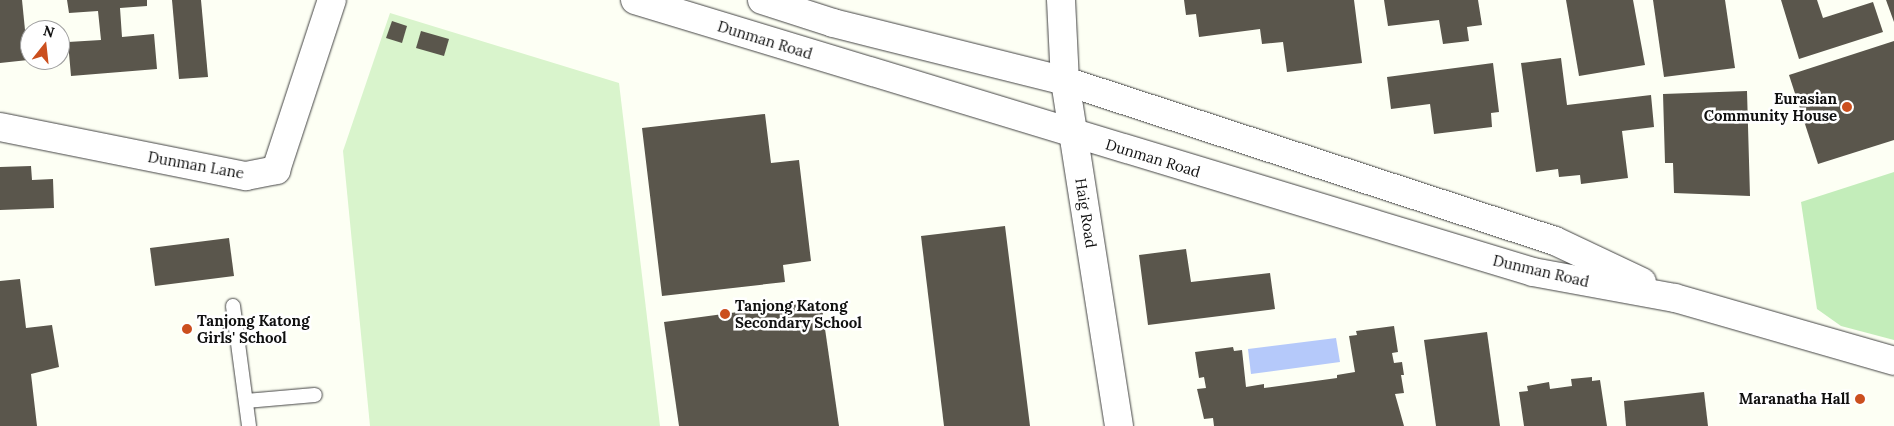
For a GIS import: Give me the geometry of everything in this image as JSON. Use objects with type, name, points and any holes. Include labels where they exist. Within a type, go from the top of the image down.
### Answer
[{"type":"street","name":"Dunman Lane","points":[[0,127],[246,176],[276,170],[332,0]]},
{"type":"street","name":"Dunman Road","points":[[635,0],[1533,272],[1675,298],[1894,361]]},
{"type":"street","name":"Dunman Road","points":[[762,0],[833,22],[1065,81],[1555,241],[1675,298]]},
{"type":"street","name":"Haig Road","points":[[1061,0],[1065,81],[1120,426]]},
{"type":"lane","points":[[233,306],[249,426]]},
{"type":"lane","points":[[246,401],[315,395]]},
{"type":"green space","points":[[390,13],[619,83],[660,426],[370,426],[343,151]]},
{"type":"green space","points":[[1894,172],[1894,340],[1841,326],[1817,309],[1801,202]]},
{"type":"water","points":[[1336,338],[1340,362],[1251,374],[1248,349]]},
{"type":"building","points":[[0,0],[22,0],[24,20],[20,20],[20,61],[0,63]]},
{"type":"building","points":[[67,0],[147,0],[147,6],[120,8],[122,37],[154,34],[157,69],[71,76],[70,42],[101,40],[98,11],[69,13]]},
{"type":"building","points":[[172,0],[201,0],[208,77],[179,79]]},
{"type":"building","points":[[1184,0],[1354,0],[1362,63],[1287,72],[1283,42],[1262,44],[1260,29],[1199,37],[1196,14],[1186,15]]},
{"type":"building","points":[[1384,0],[1478,0],[1482,25],[1467,27],[1469,41],[1443,44],[1439,20],[1388,26]]},
{"type":"building","points":[[1566,0],[1633,0],[1645,65],[1579,76]]},
{"type":"building","points":[[1653,0],[1725,0],[1735,68],[1664,77]]},
{"type":"building","points":[[1781,0],[1817,0],[1823,18],[1873,2],[1883,32],[1799,59]]},
{"type":"building","points":[[1886,0],[1894,0],[1894,22]]},
{"type":"building","points":[[392,21],[407,26],[402,43],[386,38]]},
{"type":"building","points":[[421,31],[449,39],[444,56],[416,48]]},
{"type":"building","name":"Eurasian Community House","points":[[1894,41],[1894,140],[1818,164],[1789,75]]},
{"type":"building","points":[[1561,58],[1567,105],[1651,95],[1654,127],[1622,131],[1628,178],[1581,184],[1580,175],[1559,177],[1558,169],[1536,172],[1521,63]]},
{"type":"building","points":[[1493,63],[1499,112],[1491,113],[1492,127],[1434,134],[1430,104],[1391,109],[1387,77]]},
{"type":"building","points":[[1747,91],[1750,196],[1674,193],[1673,163],[1665,163],[1663,94]]},
{"type":"building","points":[[765,114],[771,163],[799,160],[811,261],[783,265],[785,282],[662,296],[642,128]]},
{"type":"building","points":[[31,166],[32,180],[53,179],[54,208],[0,210],[0,167]]},
{"type":"building","points":[[1005,226],[1030,426],[944,426],[921,236]]},
{"type":"building","points":[[229,238],[234,276],[155,286],[150,248]]},
{"type":"building","points":[[1186,249],[1191,282],[1270,273],[1275,309],[1148,325],[1139,255]]},
{"type":"building","points":[[20,279],[26,328],[52,325],[59,367],[31,374],[37,426],[0,426],[0,281]]},
{"type":"building","points":[[821,301],[839,426],[679,426],[664,322]]},
{"type":"building","points":[[1394,326],[1398,352],[1392,353],[1394,363],[1402,362],[1404,375],[1401,375],[1404,393],[1395,394],[1404,426],[1214,426],[1213,418],[1204,419],[1197,389],[1206,388],[1204,377],[1199,378],[1195,352],[1233,347],[1234,351],[1242,350],[1246,387],[1264,384],[1264,388],[1337,378],[1337,375],[1355,372],[1349,336],[1357,335],[1356,331]]},
{"type":"building","points":[[1487,332],[1500,426],[1436,426],[1424,340]]},
{"type":"building","points":[[1592,377],[1592,381],[1600,380],[1607,426],[1524,426],[1519,392],[1528,391],[1527,386],[1549,382],[1550,389],[1572,386],[1571,379]]},
{"type":"building","points":[[1704,392],[1708,426],[1626,426],[1624,401]]},
{"type":"place","name":"Eurasian Community House","points":[[1847,107]]},
{"type":"place","name":"Tanjong Katong Secondary School","points":[[725,314]]},
{"type":"place","name":"Tanjong Katong Girls' School","points":[[187,329]]},
{"type":"place","name":"Maranatha Hall","points":[[1860,399]]}]
